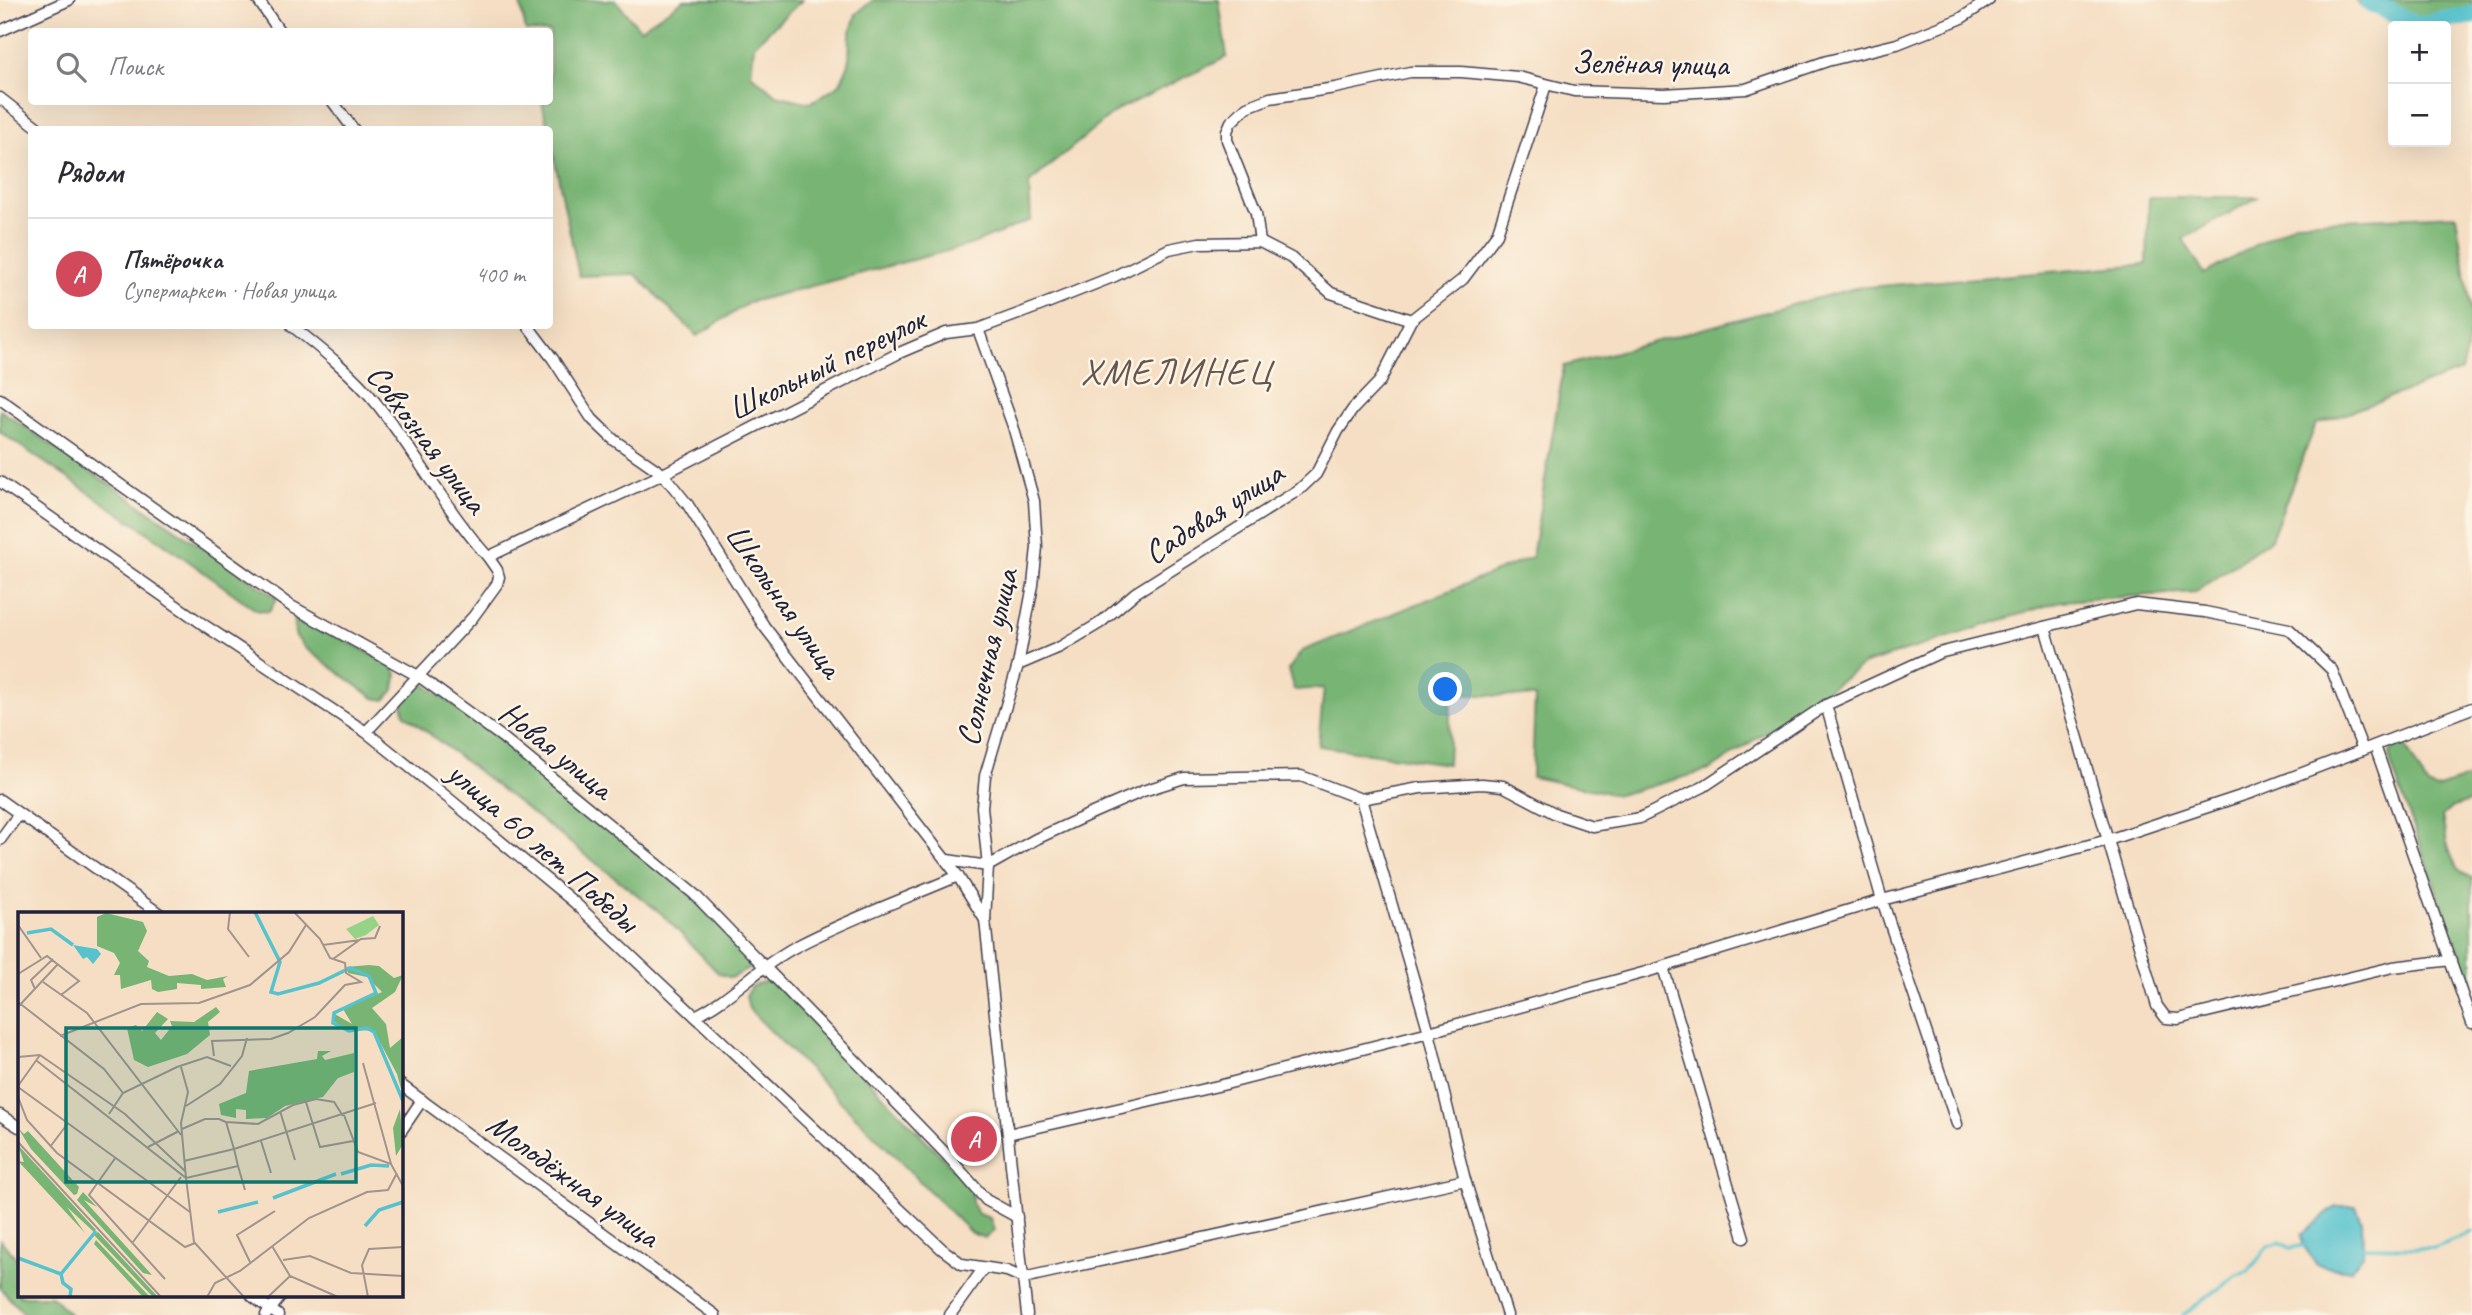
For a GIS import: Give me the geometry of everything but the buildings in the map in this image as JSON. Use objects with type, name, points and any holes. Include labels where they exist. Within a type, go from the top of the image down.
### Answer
[{"type":"street","points":[[0,31],[69,0]]},
{"type":"street","points":[[258,0],[277,28]]},
{"type":"street","name":"Зелёная улица","points":[[1260,242],[1256,213],[1227,140],[1227,131],[1231,121],[1247,107],[1270,98],[1410,72],[1518,76],[1574,91],[1664,94],[1746,89],[1827,61],[1897,44],[1960,19],[1989,0]]},
{"type":"street","name":"Зелёная улица","points":[[1411,320],[1463,279],[1497,234],[1546,85]]},
{"type":"street","points":[[0,98],[36,126]]},
{"type":"street","points":[[334,105],[351,126]]},
{"type":"street","name":"Школьный переулок","points":[[488,557],[663,474],[899,353],[946,333],[978,329],[1115,276],[1169,249],[1199,243],[1260,242],[1291,258],[1331,293],[1411,320]]},
{"type":"street","name":"Садовая улица","points":[[1018,665],[1060,647],[1100,624],[1135,593],[1300,489],[1315,474],[1353,409],[1380,382],[1411,320]]},
{"type":"street","name":"Совхозная улица","points":[[296,329],[374,400],[404,439],[466,533],[488,557]]},
{"type":"street","name":"Школьная улица","points":[[530,329],[592,419],[614,440],[663,474],[688,505],[764,626],[947,860],[985,920]]},
{"type":"street","name":"Солнечная улица","points":[[978,329],[1013,426],[1034,501],[1037,547],[1018,665],[985,776],[982,807],[988,866],[985,920],[1027,1315]]},
{"type":"street","name":"Новая улица","points":[[0,399],[291,606],[420,677],[502,737],[694,894],[947,1155],[986,1200],[1017,1217]]},
{"type":"street","name":"улица 60 лет Победы","points":[[0,482],[207,627],[366,732],[575,903],[942,1249],[962,1264],[1007,1271],[1023,1278]]},
{"type":"street","points":[[366,732],[420,677],[498,584],[497,570],[488,557]]},
{"type":"street","points":[[947,860],[988,866],[1088,815],[1143,791],[1184,778],[1301,776],[1361,799],[1420,788],[1482,784],[1503,786],[1556,814],[1592,826],[1640,818],[1703,787],[1826,705],[1939,653],[2136,604],[2205,612],[2289,629],[2332,670],[2369,748],[2451,960],[2472,1023]]},
{"type":"street","points":[[2045,626],[2157,1006],[2166,1018],[2178,1019],[2393,967],[2451,960]]},
{"type":"street","points":[[1826,705],[1882,900],[1957,1124]]},
{"type":"street","points":[[1008,1134],[1222,1085],[1429,1032],[1663,967],[1882,900],[2108,840],[2253,792],[2472,708]]},
{"type":"street","points":[[1361,799],[1429,1032],[1465,1180],[1507,1315]]},
{"type":"street","points":[[0,800],[157,912]]},
{"type":"street","points":[[0,840],[19,814]]},
{"type":"street","points":[[695,1016],[713,1007],[766,966],[796,947],[958,876]]},
{"type":"street","points":[[1663,967],[1744,1238]]},
{"type":"street","name":"Молодёжная улица","points":[[402,1086],[715,1315]]},
{"type":"street","points":[[402,1130],[422,1100]]},
{"type":"street","points":[[0,1115],[18,1126]]},
{"type":"street","points":[[1023,1278],[1465,1180]]},
{"type":"street","points":[[950,1315],[984,1269]]},
{"type":"street","points":[[254,1298],[272,1313]]},
{"type":"green space","points":[[528,0],[615,0],[640,29],[684,0],[802,0],[754,45],[751,74],[776,95],[810,103],[840,84],[849,64],[850,35],[856,14],[873,0],[1219,0],[1227,57],[1117,110],[1029,183],[1031,220],[970,245],[750,302],[697,336],[635,274],[579,276],[553,152],[553,126],[547,126],[543,105],[553,105],[553,28],[525,28],[520,3]]},
{"type":"green space","points":[[2355,0],[2472,0],[2472,23],[2463,25],[2359,4]]},
{"type":"green space","points":[[2149,197],[2258,197],[2183,239],[2204,274],[2296,222],[2456,215],[2472,316],[2461,371],[2316,424],[2271,539],[2196,592],[2061,601],[1865,664],[1710,770],[1618,795],[1532,777],[1535,697],[1451,694],[1448,764],[1318,746],[1324,688],[1294,690],[1288,670],[1302,651],[1532,557],[1564,366],[1855,288],[2147,264]]},
{"type":"green space","points":[[0,410],[277,598],[269,612],[256,610],[0,432]]},
{"type":"green space","points":[[305,619],[391,664],[397,674],[394,690],[385,700],[374,698],[305,648],[295,635],[294,620]]},
{"type":"green space","points":[[424,684],[495,735],[690,894],[755,961],[751,968],[731,978],[718,973],[662,914],[404,714],[402,703],[416,688]]},
{"type":"green space","points":[[2395,744],[2405,745],[2427,786],[2436,789],[2472,777],[2472,801],[2451,808],[2442,816],[2447,843],[2454,861],[2458,868],[2472,878],[2472,989],[2391,764],[2389,754]]},
{"type":"green space","points":[[771,979],[972,1188],[972,1204],[978,1214],[990,1218],[994,1231],[985,1238],[971,1233],[749,1009],[746,996],[751,987]]},
{"type":"green space","points":[[0,1240],[18,1260],[18,1298],[54,1298],[70,1315],[25,1315],[0,1288]]},
{"type":"water","points":[[2337,1206],[2356,1206],[2362,1221],[2363,1254],[2351,1270],[2317,1265],[2303,1245],[2302,1234]]},
{"type":"waterway","points":[[2367,0],[2416,25],[2472,15]]},
{"type":"waterway","points":[[2359,1247],[2435,1248],[2472,1232]]},
{"type":"waterway","points":[[2183,1315],[2237,1275],[2248,1272],[2268,1246],[2280,1242],[2290,1248],[2306,1245]]},
{"type":"place","name":"Пятёрочка","points":[[974,1139]]},
{"type":"district","name":"ХМЕЛИНЕЦ","points":[[1177,371]]}]
